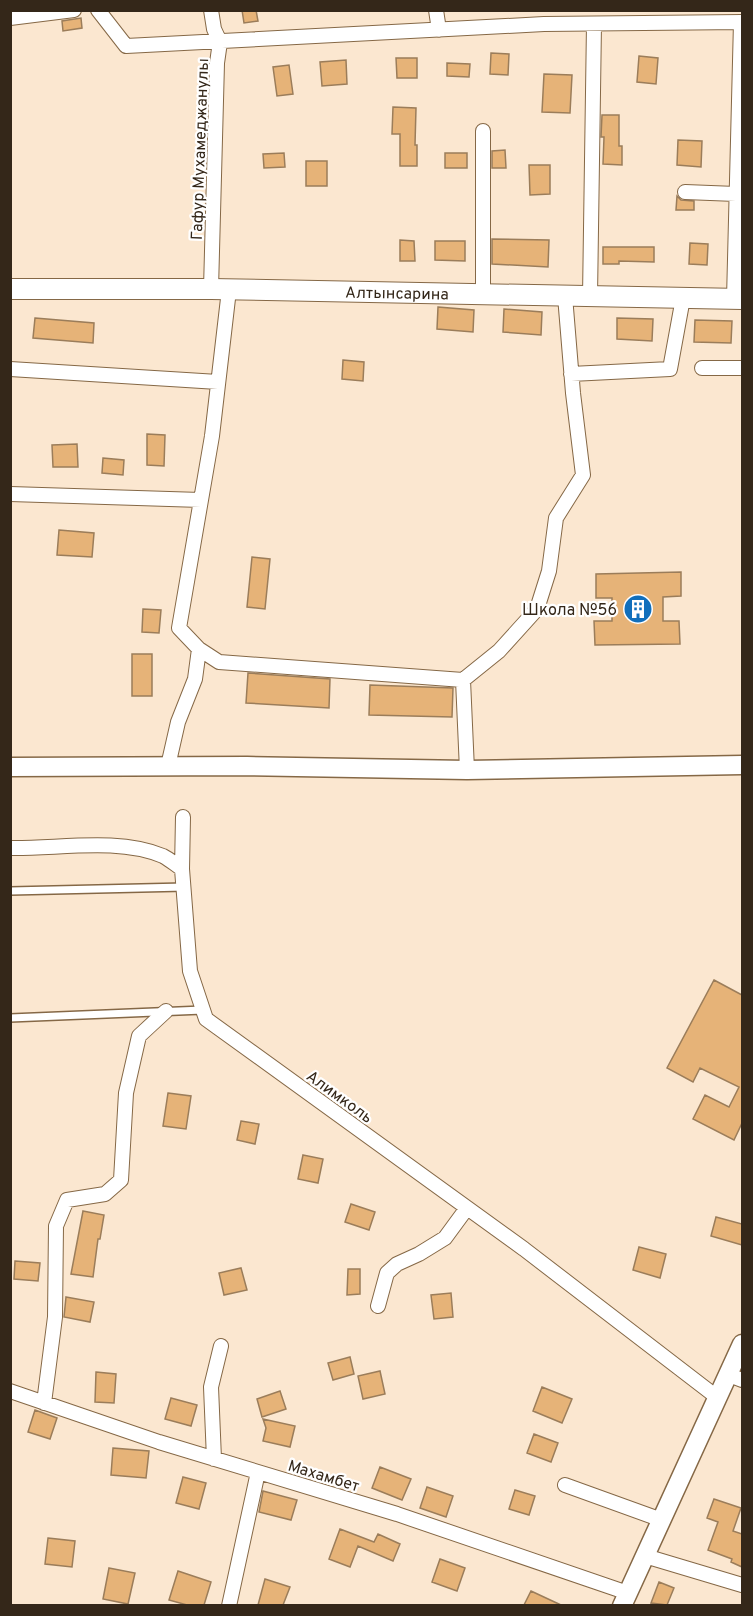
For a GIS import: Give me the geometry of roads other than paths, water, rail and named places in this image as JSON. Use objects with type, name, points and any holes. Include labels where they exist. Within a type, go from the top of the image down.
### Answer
[{"type":"main road","name":"Алтынсарина","points":[[10,288],[738,299]]},
{"type":"street","points":[[10,18],[74,10]]},
{"type":"street","points":[[98,10],[126,46],[544,24],[742,22]]},
{"type":"street","name":"Гафур Мухамеджанулы","points":[[211,10],[214,29],[220,42],[217,63],[220,290]]},
{"type":"street","points":[[436,10],[439,30]]},
{"type":"street","name":"Алтынсарина","points":[[738,299],[736,194],[742,22]]},
{"type":"street","points":[[590,297],[594,24]]},
{"type":"street","points":[[483,131],[483,294]]},
{"type":"street","points":[[685,192],[736,194]]},
{"type":"street","points":[[220,290],[218,382],[212,436],[179,628],[200,649],[219,662],[463,680],[499,651],[537,609],[549,571],[556,518],[583,475],[571,374],[565,296]]},
{"type":"street","points":[[571,374],[670,369],[683,298]]},
{"type":"street","points":[[702,368],[742,368]]},
{"type":"street","points":[[10,369],[218,382]]},
{"type":"street","points":[[10,494],[201,500]]},
{"type":"street","points":[[168,766],[178,722],[195,679],[200,649]]},
{"type":"street","points":[[463,680],[467,770]]},
{"type":"street","points":[[10,767],[168,766],[467,770],[742,765]]},
{"type":"street","name":"Алимколь","points":[[183,817],[182,869],[190,971],[206,1019],[524,1249],[718,1398]]},
{"type":"street","points":[[10,848],[129,847],[163,856],[182,869]]},
{"type":"street","points":[[44,1403],[55,1317],[56,1226],[67,1200],[105,1194],[121,1180],[126,1093],[140,1036],[166,1011]]},
{"type":"street","points":[[378,1306],[387,1273],[397,1264],[445,1238],[467,1208]]},
{"type":"street","points":[[625,1599],[718,1398],[736,1377],[742,1344]]},
{"type":"street","points":[[214,1459],[211,1387],[221,1346]]},
{"type":"street","name":"Махамбет","points":[[10,1391],[159,1442],[397,1514],[625,1599]]},
{"type":"street","points":[[229,1605],[258,1472]]},
{"type":"street","points":[[565,1485],[662,1520]]},
{"type":"street","points":[[645,1556],[742,1585]]},
{"type":"lane","points":[[10,891],[185,887]]},
{"type":"lane","points":[[10,1018],[203,1010]]},
{"type":"place","name":"Школа №56","points":[[638,609]]}]
